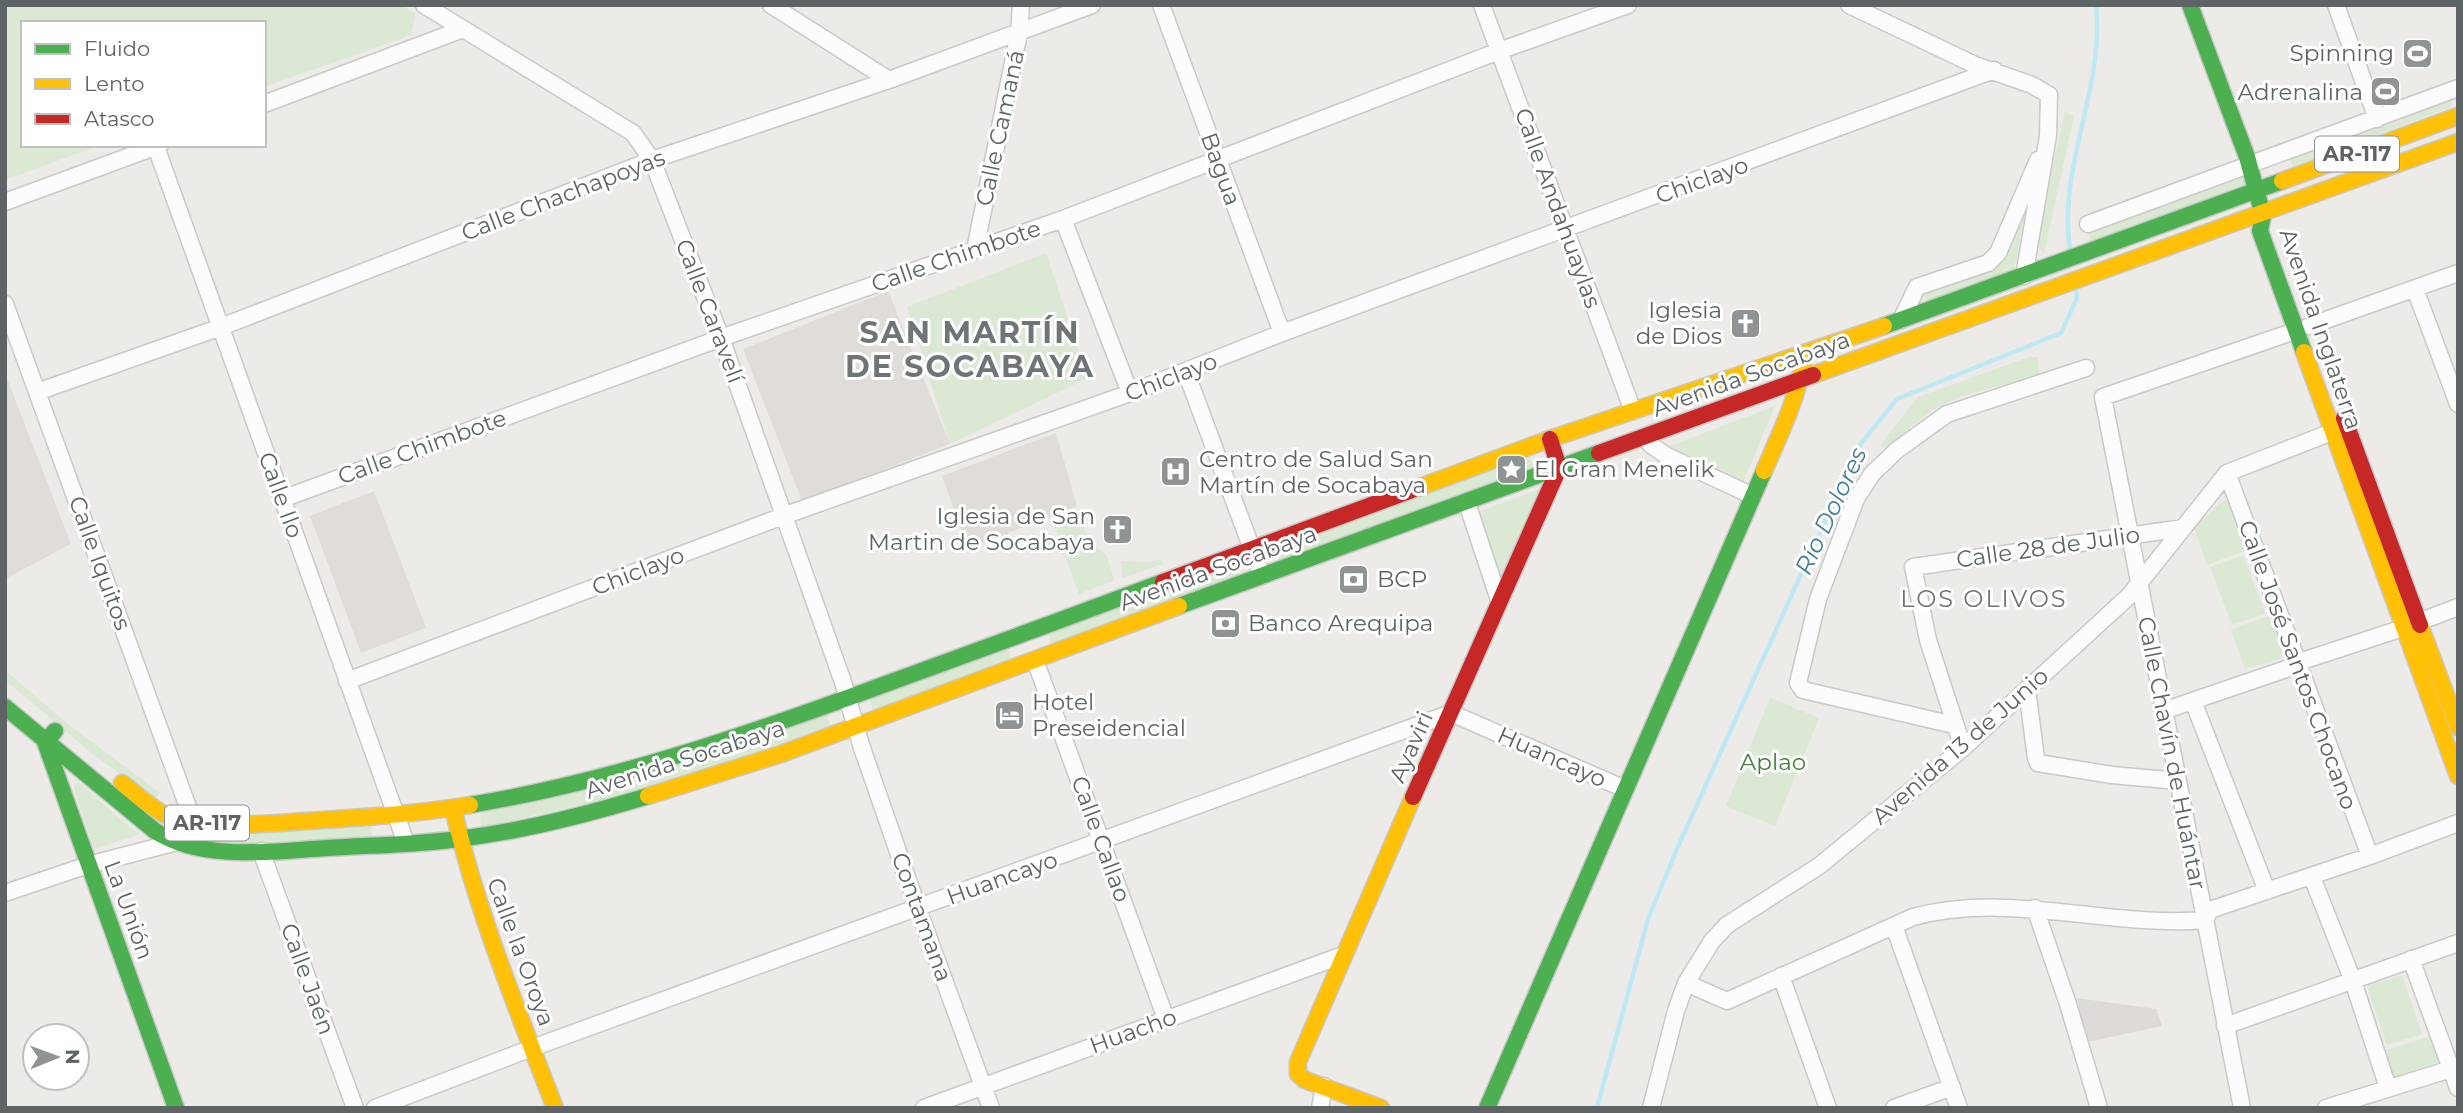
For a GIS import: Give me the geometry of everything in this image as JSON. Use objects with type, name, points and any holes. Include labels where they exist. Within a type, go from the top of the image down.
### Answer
[{"type":"main road","name":"Avenida Inglaterra","points":[[2190,5],[2249,165],[2263,215],[2275,230],[2332,432],[2458,776]]},
{"type":"main road","name":"Avenida Socabaya","points":[[5,707],[158,811],[177,820],[230,825],[396,815],[530,795],[669,759],[743,736],[1550,439],[1901,320],[2257,192],[2458,116]]},
{"type":"main road","name":"Avenida Socabaya","points":[[5,688],[50,736],[147,825],[173,843],[215,850],[261,851],[406,843],[460,839],[576,817],[629,803],[856,726],[2458,142]]},
{"type":"main road","name":"Avenida Inglaterra","points":[[2302,328],[2419,621],[2458,727]]},
{"type":"main road","points":[[1487,1108],[1787,419],[1800,381],[1805,352]]},
{"type":"main road","points":[[1550,439],[1559,468]]},
{"type":"main road","name":"Ayaviri","points":[[1324,1086],[1305,1080],[1298,1074],[1298,1062],[1559,468]]},
{"type":"main road","name":"La Unión","points":[[50,736],[88,865],[176,1108]]},
{"type":"main road","name":"Calle la Oroya","points":[[453,808],[479,905],[555,1108]]},
{"type":"main road","points":[[1324,1086],[1381,1108]]},
{"type":"street","name":"Calle Caravelí","points":[[424,5],[633,134],[652,160],[721,338],[856,726]]},
{"type":"street","points":[[771,5],[889,80]]},
{"type":"street","name":"Calle Camaná","points":[[975,250],[1019,33],[1020,5]]},
{"type":"street","name":"Calle Chachapoyas","points":[[37,392],[221,327],[652,160],[889,80],[1092,5]]},
{"type":"street","name":"Bagua","points":[[1161,5],[1282,334]]},
{"type":"street","name":"Calle Andahuaylas","points":[[1482,5],[1633,411]]},
{"type":"street","name":"Calle Chimbote","points":[[282,499],[721,338],[1063,219],[1499,51],[1628,5]]},
{"type":"street","points":[[1849,5],[1975,65],[2032,85],[2049,95],[2048,136],[2024,276]]},
{"type":"street","points":[[2336,5],[2377,119]]},
{"type":"street","points":[[266,103],[463,29]]},
{"type":"street","name":"Chiclayo","points":[[347,681],[783,516],[1130,393],[1282,334],[1994,71]]},
{"type":"street","points":[[2088,224],[2458,88]]},
{"type":"street","points":[[1901,320],[1917,287],[1988,263],[1998,253],[2048,136]]},
{"type":"street","points":[[5,202],[155,147]]},
{"type":"street","name":"Calle Ilo","points":[[158,147],[406,843]]},
{"type":"street","points":[[1063,219],[1130,393]]},
{"type":"street","points":[[2302,328],[2458,273]]},
{"type":"street","points":[[2415,289],[2458,404]]},
{"type":"street","name":"Calle Iquitos","points":[[5,304],[184,790],[193,821]]},
{"type":"street","name":"Calle Chavín de Huántar","points":[[2242,1108],[2103,397],[2302,328]]},
{"type":"street","points":[[1963,748],[1954,726],[1803,690],[1798,683],[1818,599],[1863,485],[1897,450],[1947,414],[2086,368]]},
{"type":"street","points":[[1186,372],[1262,576]]},
{"type":"street","points":[[2227,473],[2332,432]]},
{"type":"street","points":[[1646,436],[1651,445],[1667,456],[1753,496]]},
{"type":"street","name":"Avenida 13 de Junio","points":[[1651,1108],[1686,983],[1712,941],[1727,925],[1819,866],[1963,748],[2139,584],[2227,473]]},
{"type":"street","name":"Calle José Santos Chocano","points":[[2227,473],[2370,856]]},
{"type":"street","points":[[1467,503],[1499,600]]},
{"type":"street","name":"Calle 28 de Julio","points":[[1954,726],[1928,640],[1913,567],[2183,528]]},
{"type":"street","points":[[2164,711],[2458,607]]},
{"type":"street","name":"Calle Callao","points":[[1035,660],[1166,1019]]},
{"type":"street","points":[[2027,689],[2038,763],[2112,775],[2178,781]]},
{"type":"street","points":[[2193,701],[2267,891]]},
{"type":"street","name":"Huancayo","points":[[375,1108],[1451,713],[1625,789]]},
{"type":"street","name":"Contamana","points":[[856,726],[918,909],[991,1108]]},
{"type":"street","points":[[5,892],[88,865],[173,843],[193,821]]},
{"type":"street","points":[[1686,983],[1727,1002],[1913,917],[1931,912],[2035,908],[2171,922],[2205,920],[2210,911],[2458,823]]},
{"type":"street","name":"Calle Jaén","points":[[261,851],[355,1108]]},
{"type":"street","points":[[2312,877],[2353,981],[2388,1088]]},
{"type":"street","points":[[2035,908],[2068,1004],[2099,1108]]},
{"type":"street","points":[[1894,926],[1959,1108]]},
{"type":"street","points":[[2225,1026],[2458,943]]},
{"type":"street","name":"Huacho","points":[[924,1108],[1343,955]]},
{"type":"street","points":[[2411,959],[2458,1088]]},
{"type":"street","points":[[1782,976],[1828,1108]]},
{"type":"street","points":[[2326,1108],[2451,1069]]},
{"type":"street","points":[[1320,1108],[1324,1086]]},
{"type":"street","points":[[1894,1108],[1952,1087]]},
{"type":"shaded area","points":[[888,291],[950,444],[802,501],[743,349]]},
{"type":"shaded area","points":[[5,373],[71,544],[5,579]]},
{"type":"shaded area","points":[[1056,433],[1077,506],[968,549],[942,476]]},
{"type":"shaded area","points":[[374,491],[426,628],[361,653],[310,516]]},
{"type":"shaded area","points":[[2077,998],[2156,1009],[2162,1026],[2087,1042]]},
{"type":"green space","points":[[5,5],[401,5],[415,14],[411,35],[266,86],[266,21],[21,21],[21,147],[95,147],[5,180]]},
{"type":"green space","points":[[2450,97],[2453,106],[2293,168],[2290,158]]},
{"type":"green space","points":[[2065,112],[2074,116],[2044,254],[2036,243]]},
{"type":"green space","points":[[2240,175],[2246,183],[2090,243],[2088,232]]},
{"type":"green space","points":[[2027,205],[2014,269],[1926,301],[1923,292],[1986,272],[2002,258]]},
{"type":"green space","points":[[1046,253],[1088,378],[950,444],[907,307]]},
{"type":"green space","points":[[2029,357],[2037,357],[2040,376],[1962,396],[1932,410],[1885,448],[1881,444],[1918,397]]},
{"type":"green space","points":[[1775,406],[1742,485],[1665,448]]},
{"type":"green space","points":[[1529,454],[1534,467],[1279,562],[1275,548]]},
{"type":"green space","points":[[1542,488],[1499,588],[1475,513]]},
{"type":"green space","points":[[2225,500],[2230,504],[2247,550],[2207,565],[2194,528]]},
{"type":"green space","points":[[1076,513],[1092,543],[1107,556],[1114,580],[1079,594],[1053,522]]},
{"type":"green space","points":[[2243,555],[2265,613],[2232,625],[2210,567]]},
{"type":"green space","points":[[1161,559],[1163,564],[1123,578],[1121,561],[1148,562]]},
{"type":"green space","points":[[1236,564],[1240,577],[1052,647],[1048,633]]},
{"type":"green space","points":[[2271,615],[2284,650],[2280,659],[2245,669],[2231,630]]},
{"type":"green space","points":[[1008,648],[1012,661],[873,711],[870,699]]},
{"type":"green space","points":[[5,670],[63,720],[160,793],[155,800],[94,755],[5,680]]},
{"type":"green space","name":"Aplao","points":[[1770,698],[1819,718],[1775,826],[1726,806]]},
{"type":"green space","points":[[827,713],[830,726],[645,791],[481,827],[480,814]]},
{"type":"green space","points":[[78,782],[139,835],[94,849],[74,789]]},
{"type":"green space","points":[[371,825],[372,837],[223,844],[223,832]]},
{"type":"green space","points":[[2402,975],[2422,1034],[2387,1045],[2367,986]]},
{"type":"green space","points":[[2433,1035],[2441,1061],[2393,1078],[2384,1051]]},
{"type":"waterway","name":"Río Dolores","points":[[2070,251],[2070,189],[2094,67],[2096,5]]},
{"type":"waterway","name":"Río Dolores","points":[[1597,1108],[1648,919],[1859,446],[1897,399],[2061,333],[2077,298],[2076,291]]},
{"type":"traffic: fast","points":[[2190,5],[2247,157],[2263,215],[2260,231],[2304,352]]},
{"type":"traffic: fast","points":[[1884,326],[2282,181]]},
{"type":"traffic: fast","points":[[1179,606],[1599,453]]},
{"type":"traffic: fast","points":[[1487,1108],[1764,471]]},
{"type":"traffic: fast","points":[[470,805],[628,770],[730,739],[1163,582]]},
{"type":"traffic: fast","points":[[5,707],[155,831],[174,841],[217,851],[262,852],[414,843],[489,835],[581,815],[648,796]]},
{"type":"traffic: fast","points":[[55,731],[45,742],[176,1108]]},
{"type":"traffic: slow","points":[[2282,181],[2458,116]]},
{"type":"traffic: slow","points":[[1813,375],[2458,142]]},
{"type":"traffic: slow","points":[[1412,490],[1550,439],[1884,326]]},
{"type":"traffic: slow","points":[[2304,352],[2458,776]]},
{"type":"traffic: slow","points":[[1764,471],[1792,405],[1803,364]]},
{"type":"traffic: slow","points":[[648,796],[781,754],[1179,606]]},
{"type":"traffic: slow","points":[[2420,625],[2458,727]]},
{"type":"traffic: slow","points":[[122,783],[168,816],[201,824],[250,825],[337,819],[470,805]]},
{"type":"traffic: slow","points":[[1381,1108],[1305,1080],[1298,1074],[1298,1062],[1413,797]]},
{"type":"traffic: slow","points":[[453,808],[486,923],[555,1108]]},
{"type":"traffic: jam","points":[[1599,453],[1813,375]]},
{"type":"traffic: jam","points":[[2344,418],[2420,625]]},
{"type":"traffic: jam","points":[[1413,797],[1559,468],[1550,439]]},
{"type":"traffic: jam","points":[[1163,582],[1412,490]]},
{"type":"place","name":"Spinning","points":[[2417,53]]},
{"type":"place","name":"Adrenalina","points":[[2386,92]]},
{"type":"place","name":"Iglesia de Dios","points":[[1745,323]]},
{"type":"place","name":"El Gran Menelik","points":[[1511,469]]},
{"type":"place","name":"Centro de Salud San Martín de Socabaya","points":[[1176,472]]},
{"type":"place","name":"Iglesia de San Martin de Socabaya","points":[[1118,529]]},
{"type":"place","name":"BCP","points":[[1354,579]]},
{"type":"place","name":"Banco Arequipa","points":[[1225,623]]},
{"type":"place","name":"Hotel Preseidencial","points":[[1009,715]]},
{"type":"district","name":"SAN MARTÍN DE SOCABAYA","points":[[970,350]]},
{"type":"district","name":"LOS OLIVOS","points":[[1984,599]]}]
